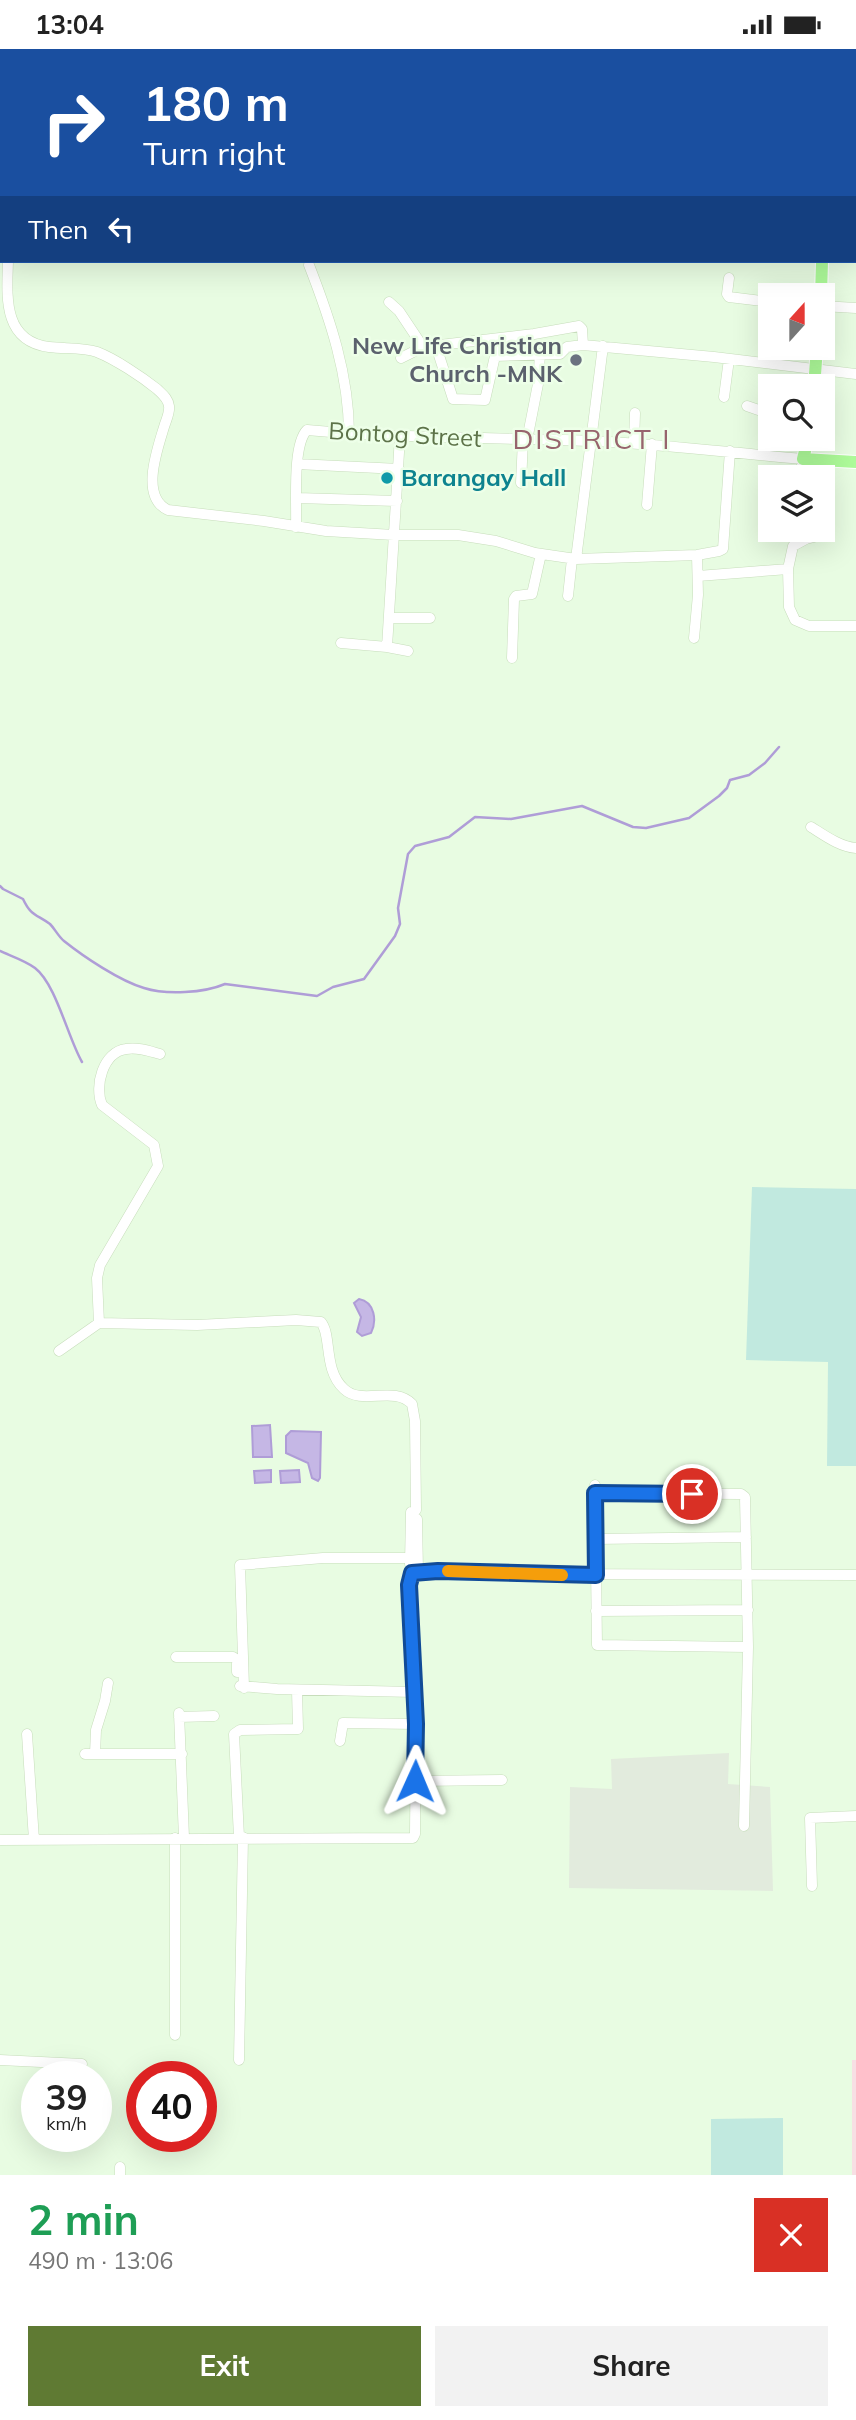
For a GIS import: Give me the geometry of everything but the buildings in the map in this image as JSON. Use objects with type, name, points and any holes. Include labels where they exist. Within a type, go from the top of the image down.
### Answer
[{"type":"main road","points":[[821,283],[822,263]]},
{"type":"main road","points":[[815,374],[816,361]]},
{"type":"main road","points":[[805,451],[803,459],[856,462]]},
{"type":"street","points":[[8,263],[6,296],[12,321],[21,334],[33,343],[46,347],[97,352],[146,381],[164,396],[169,410],[152,480],[153,496],[168,510],[296,527],[394,535],[458,535],[574,559],[697,555],[723,549],[730,451]]},
{"type":"street","points":[[309,265],[336,341],[349,404],[349,434]]},
{"type":"street","points":[[729,278],[729,297],[758,301]]},
{"type":"street","points":[[389,302],[400,311],[423,347]]},
{"type":"street","points":[[835,307],[856,308]]},
{"type":"street","points":[[401,358],[423,347],[579,326],[582,329],[583,345]]},
{"type":"street","points":[[436,346],[453,399],[486,399],[495,356],[495,339]]},
{"type":"street","points":[[495,356],[562,353],[567,347],[583,345],[856,374]]},
{"type":"street","points":[[568,596],[603,346]]},
{"type":"street","points":[[521,483],[525,440],[538,384],[540,354]]},
{"type":"street","points":[[724,397],[729,359]]},
{"type":"street","points":[[747,406],[758,410]]},
{"type":"street","points":[[634,443],[635,413]]},
{"type":"street","name":"Bontog Street","points":[[297,464],[303,435],[307,430],[349,434],[634,443],[803,459]]},
{"type":"street","points":[[387,647],[400,436]]},
{"type":"street","points":[[647,505],[652,445]]},
{"type":"street","points":[[802,465],[803,459]]},
{"type":"street","points":[[296,527],[297,464],[399,469]]},
{"type":"street","points":[[297,498],[397,501]]},
{"type":"street","points":[[800,542],[793,546],[788,569],[789,607],[795,620],[809,626],[856,627]]},
{"type":"street","points":[[512,658],[514,597],[532,594],[541,554]]},
{"type":"street","points":[[694,638],[697,621],[697,555]]},
{"type":"street","points":[[698,576],[788,569]]},
{"type":"street","points":[[389,618],[430,618]]},
{"type":"street","points":[[341,643],[408,651]]},
{"type":"street","points":[[811,827],[830,839],[856,848]]},
{"type":"street","points":[[99,1323],[97,1278],[100,1265],[158,1166],[154,1145],[102,1105],[98,1096],[101,1073],[110,1056],[123,1049],[139,1048],[160,1054]]},
{"type":"street","points":[[59,1351],[99,1323],[197,1325],[296,1320],[321,1322],[325,1328],[327,1353],[333,1374],[346,1392],[354,1395],[401,1396],[412,1404],[415,1421],[415,1498],[410,1559],[415,1572]]},
{"type":"street","points":[[744,1826],[748,1647],[745,1497],[741,1494],[595,1489],[596,1643],[600,1647],[748,1647]]},
{"type":"street","points":[[0,1840],[413,1838],[416,1724],[409,1585],[415,1572],[414,1511]]},
{"type":"street","points":[[595,1539],[746,1537]]},
{"type":"street","points":[[244,1688],[240,1565],[323,1558],[410,1559]]},
{"type":"street","points":[[415,1572],[856,1575]]},
{"type":"street","points":[[596,1611],[748,1610]]},
{"type":"street","points":[[176,1657],[233,1657],[237,1660],[239,1685],[244,1688],[414,1692]]},
{"type":"street","points":[[108,1683],[90,1754],[182,1754]]},
{"type":"street","points":[[239,2060],[241,1837],[233,1734],[240,1730],[298,1729],[297,1690]]},
{"type":"street","points":[[176,2035],[182,1754],[179,1715],[214,1716]]},
{"type":"street","points":[[340,1741],[343,1723],[416,1724]]},
{"type":"street","points":[[27,1734],[34,1840]]},
{"type":"street","points":[[415,1781],[502,1780]]},
{"type":"street","points":[[812,1887],[810,1818],[856,1816]]},
{"type":"street","points":[[0,2060],[21,2061]]},
{"type":"shaded area","points":[[752,1187],[856,1189],[856,1466],[827,1466],[828,1362],[746,1360]]},
{"type":"shaded area","points":[[359,1299],[368,1304],[374,1318],[371,1333],[362,1336],[357,1332],[361,1317],[354,1303]]},
{"type":"shaded area","points":[[270,1425],[272,1457],[253,1457],[252,1426]]},
{"type":"shaded area","points":[[291,1431],[321,1432],[318,1481],[312,1478],[308,1463],[286,1453],[286,1436]]},
{"type":"shaded area","points":[[271,1470],[271,1482],[255,1483],[254,1471]]},
{"type":"shaded area","points":[[299,1470],[300,1482],[281,1483],[280,1471]]},
{"type":"shaded area","points":[[729,1753],[728,1784],[770,1787],[773,1891],[569,1888],[570,1787],[612,1789],[611,1759]]},
{"type":"shaded area","points":[[852,2060],[856,2060],[856,2175],[852,2175]]},
{"type":"shaded area","points":[[783,2118],[783,2175],[711,2175],[711,2119]]},
{"type":"waterway","points":[[0,886],[23,899],[31,912],[50,924],[62,939],[82,954],[134,985],[163,992],[185,992],[225,984],[317,996],[333,987],[364,979],[395,936],[400,924],[398,908],[408,854],[415,846],[449,837],[475,817],[511,819],[582,806],[633,827],[646,828],[689,818],[719,796],[730,780],[749,775],[765,763],[779,747]]},
{"type":"waterway","points":[[0,951],[27,963],[42,976],[55,998],[82,1062]]},
{"type":"slow traffic","points":[[448,1571],[562,1575]]},
{"type":"place","name":"New Life Christian Church -MNK","points":[[576,360]]},
{"type":"place","name":"Barangay Hall","points":[[387,478]]},
{"type":"district","name":"DISTRICT I","points":[[592,439]]},
{"type":"route","points":[[415,1781],[416,1724],[409,1585],[412,1573],[438,1571],[596,1575],[595,1493],[692,1494]]}]
